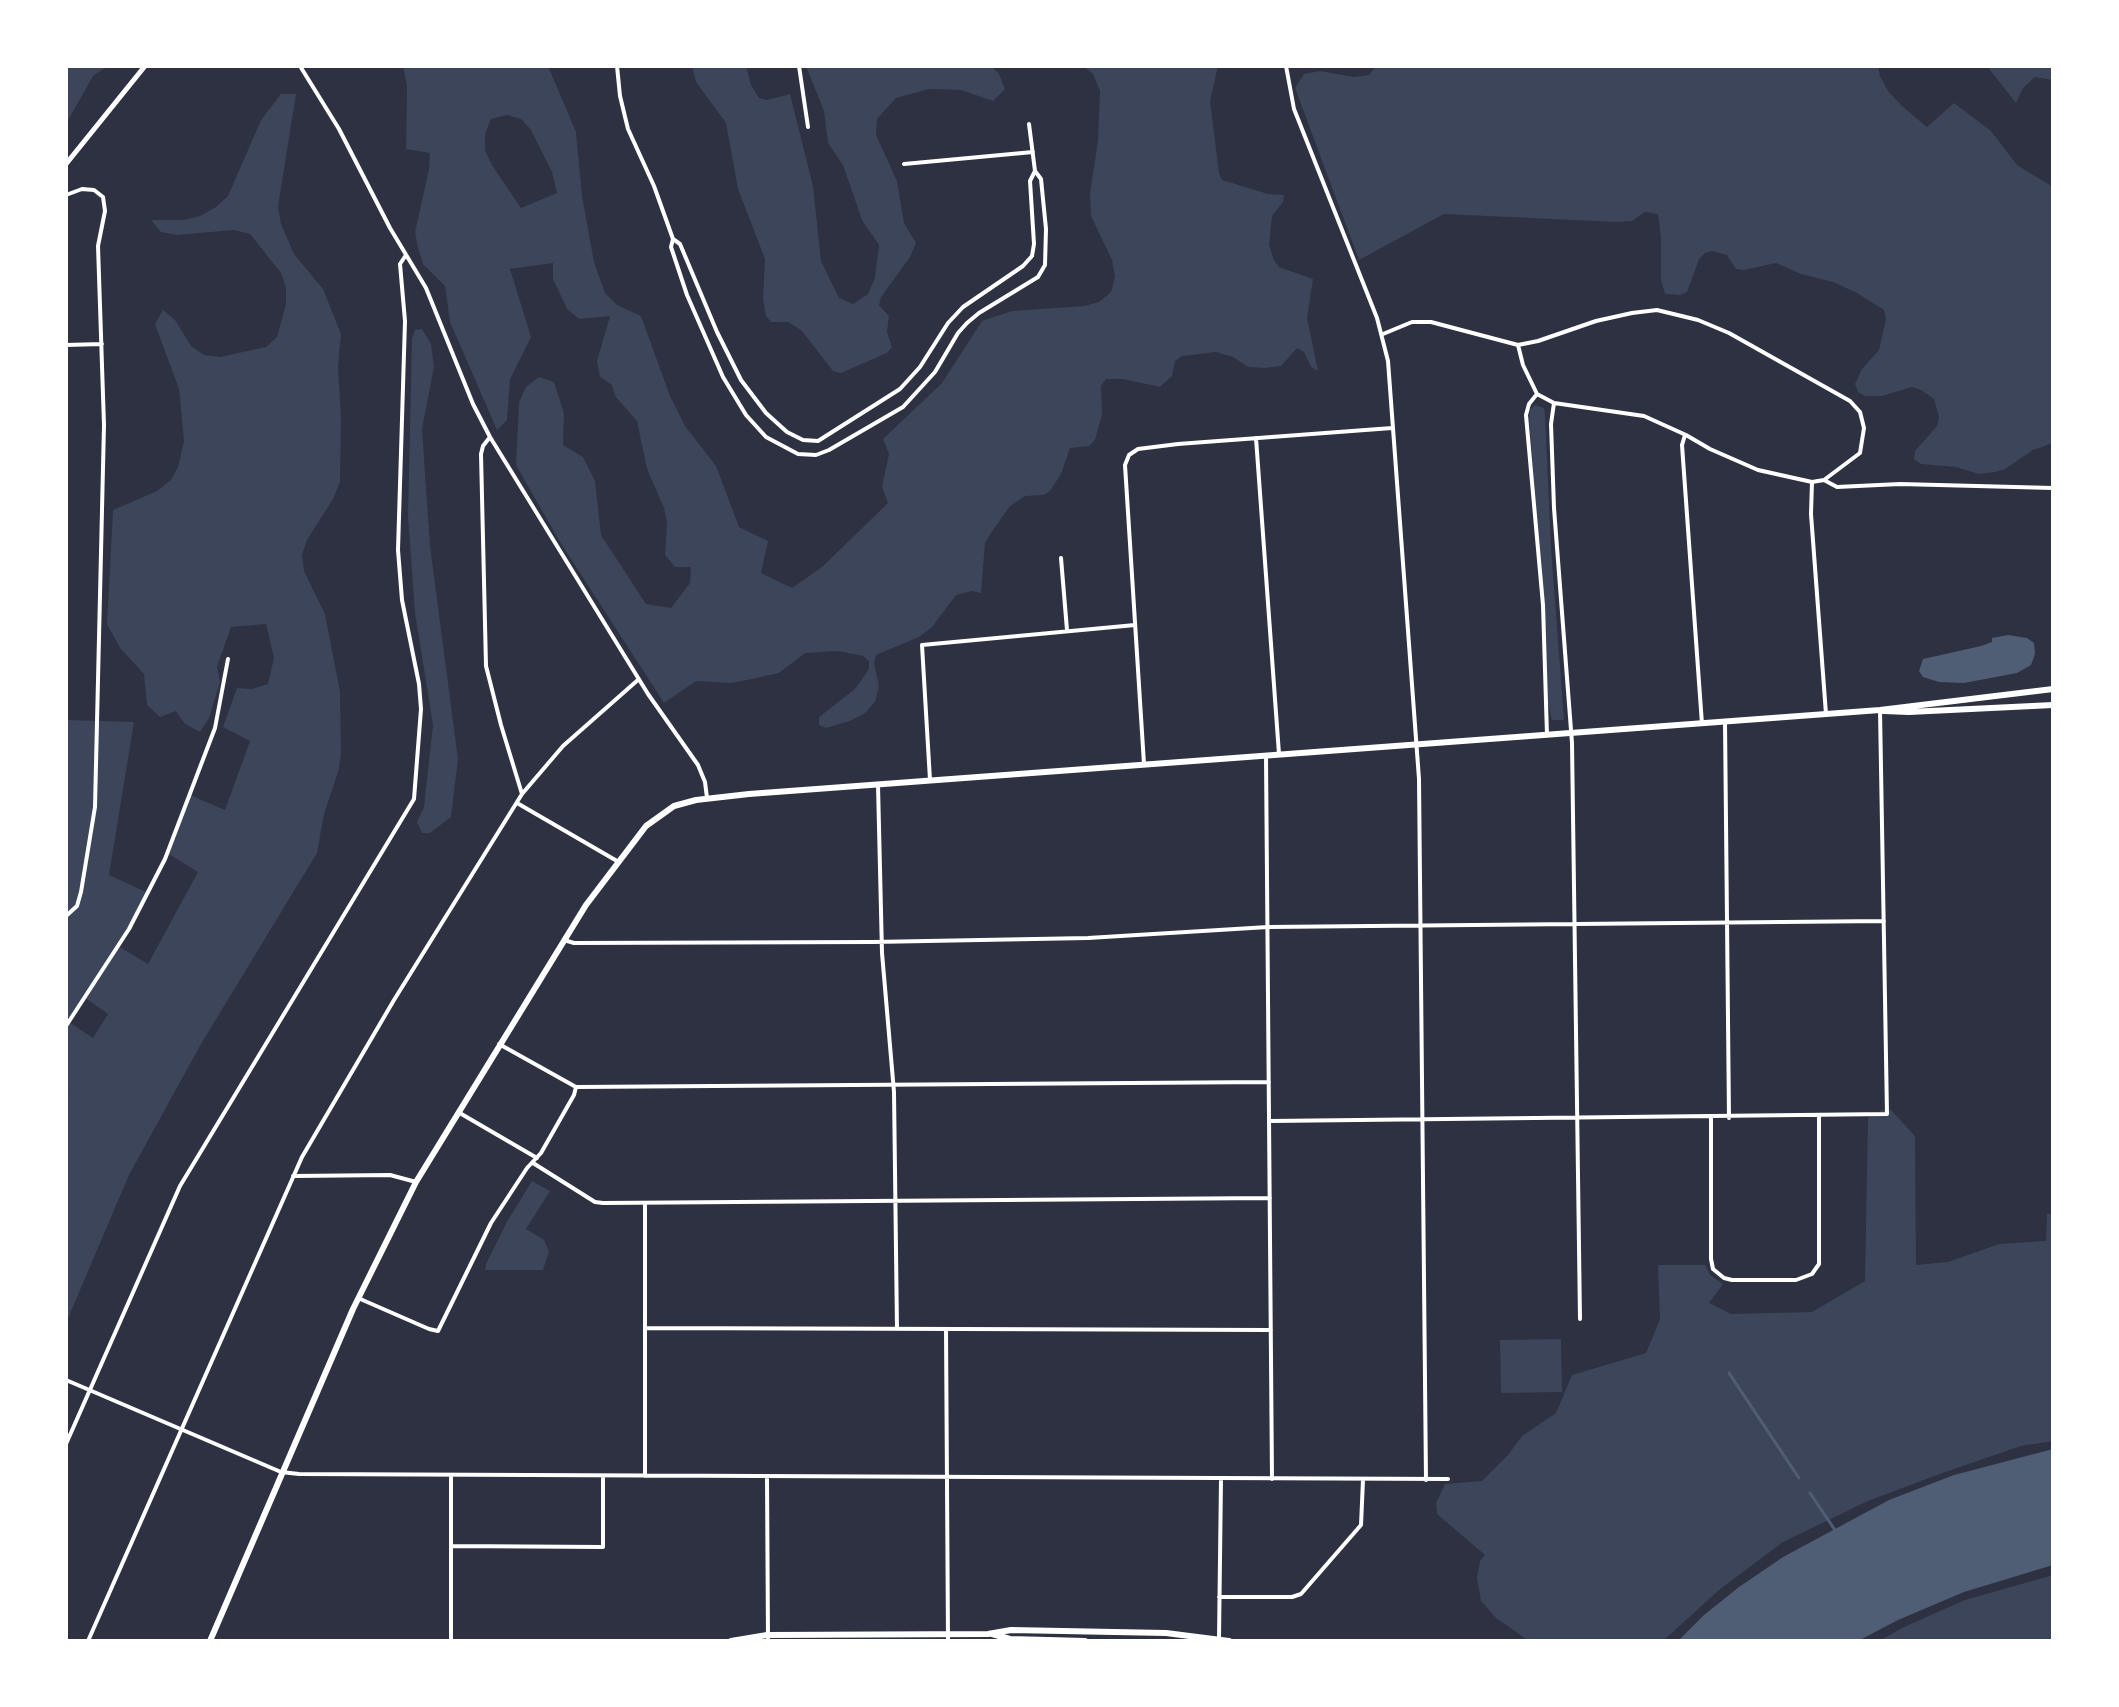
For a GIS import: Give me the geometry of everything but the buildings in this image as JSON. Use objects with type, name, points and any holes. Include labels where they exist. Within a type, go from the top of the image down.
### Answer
[{"type":"main road","points":[[210,1641],[358,1298],[416,1182],[563,939],[617,861],[646,826],[676,805],[707,798],[930,780],[1880,710],[2053,689]]},
{"type":"main road","points":[[1880,710],[1909,712],[2053,705]]},
{"type":"main road","points":[[731,1641],[948,1637],[1011,1630],[1142,1632],[1229,1641]]},
{"type":"main road","points":[[988,1634],[1010,1639],[1085,1641]]},
{"type":"street","points":[[66,164],[145,66]]},
{"type":"street","points":[[300,66],[339,129],[426,288],[473,404],[490,437],[639,679],[701,771],[707,798]]},
{"type":"street","points":[[617,66],[628,129],[654,186],[673,239],[671,247],[687,295],[733,397],[766,437],[798,454],[816,455],[883,421],[903,407],[935,372],[967,323],[1038,277],[1045,265],[1047,238],[1041,179],[1035,171],[1029,124]]},
{"type":"street","points":[[799,66],[808,127]]},
{"type":"street","points":[[1286,66],[1294,109],[1383,334],[1388,361],[1417,744],[1426,1480]]},
{"type":"street","points":[[904,164],[1033,152]]},
{"type":"street","points":[[673,239],[680,244],[741,380],[766,413],[787,432],[803,440],[818,441],[900,389],[920,367],[948,323],[963,307],[1023,266],[1032,256],[1030,181],[1035,171]]},
{"type":"street","points":[[66,195],[82,189],[94,190],[103,197],[105,205],[98,246],[103,474],[95,807],[81,892],[77,906],[66,916]]},
{"type":"street","points":[[66,1444],[180,1186],[414,799],[420,697],[402,600],[398,550],[405,321],[400,264],[406,255]]},
{"type":"street","points":[[1383,334],[1412,322],[1431,322],[1518,345],[1611,316],[1657,310],[1670,312],[1712,325],[1850,401],[1860,412],[1864,428],[1860,453],[1824,480],[1812,482],[1741,464],[1644,416],[1554,403],[1537,394],[1523,365],[1518,345]]},
{"type":"street","points":[[66,345],[102,344]]},
{"type":"street","points":[[1537,394],[1530,401],[1526,415],[1543,605],[1547,735]]},
{"type":"street","points":[[1554,403],[1551,418],[1554,508],[1571,733],[1580,1319]]},
{"type":"street","points":[[1144,764],[1125,465],[1129,455],[1138,449],[1392,428]]},
{"type":"street","points":[[1686,435],[1682,445],[1702,724]]},
{"type":"street","points":[[490,437],[481,454],[486,666],[522,794]]},
{"type":"street","points":[[1256,438],[1279,754]]},
{"type":"street","points":[[1824,480],[1837,487],[1900,484],[2053,488]]},
{"type":"street","points":[[1812,482],[1811,514],[1826,714]]},
{"type":"street","points":[[1061,558],[1067,630]]},
{"type":"street","points":[[930,780],[922,645],[1136,625]]},
{"type":"street","points":[[66,1026],[129,929],[165,859],[215,728],[228,659]]},
{"type":"street","points":[[88,1641],[293,1176],[394,1000],[522,794],[563,746],[639,679]]},
{"type":"street","points":[[1270,1121],[1887,1114],[1880,710]]},
{"type":"street","points":[[1725,722],[1729,1118]]},
{"type":"street","points":[[1266,755],[1272,1479]]},
{"type":"street","points":[[878,785],[881,941],[892,1085],[897,1329]]},
{"type":"street","points":[[517,803],[617,861]]},
{"type":"street","points":[[563,939],[574,943],[881,941],[1088,938],[1268,927],[1884,921]]},
{"type":"street","points":[[499,1044],[576,1087],[1269,1082]]},
{"type":"street","points":[[358,1298],[438,1331],[491,1223],[535,1160],[575,1094],[576,1087]]},
{"type":"street","points":[[458,1112],[595,1202],[1270,1198]]},
{"type":"street","points":[[1711,1118],[1713,1269],[1732,1280],[1796,1280],[1812,1274],[1819,1264],[1819,1116]]},
{"type":"street","points":[[293,1176],[390,1175],[416,1182]]},
{"type":"street","points":[[645,1203],[645,1476]]},
{"type":"street","points":[[645,1328],[1271,1330]]},
{"type":"street","points":[[946,1329],[948,1637]]},
{"type":"street","points":[[66,1380],[281,1472],[1448,1479]]},
{"type":"street","points":[[451,1475],[451,1641]]},
{"type":"street","points":[[451,1546],[603,1547],[603,1476]]},
{"type":"street","points":[[767,1477],[768,1638]]},
{"type":"street","points":[[1219,1639],[1221,1479]]},
{"type":"street","points":[[1219,1597],[1292,1597],[1301,1594],[1361,1525],[1363,1480]]},
{"type":"shaded area","points":[[66,66],[108,66],[93,76],[66,124]]},
{"type":"shaded area","points":[[403,66],[548,66],[576,132],[582,196],[594,262],[605,293],[617,305],[641,316],[670,396],[685,426],[716,466],[739,527],[768,541],[761,573],[792,588],[822,567],[888,503],[882,487],[889,454],[883,439],[942,383],[982,321],[1012,311],[1084,306],[1099,302],[1111,292],[1115,277],[1112,260],[1091,216],[1090,193],[1098,141],[1100,91],[1093,74],[1083,66],[1218,66],[1210,101],[1219,173],[1222,180],[1268,194],[1284,195],[1283,202],[1272,216],[1269,245],[1279,267],[1313,279],[1307,318],[1318,371],[1311,367],[1304,352],[1297,348],[1281,366],[1265,368],[1248,367],[1233,357],[1216,352],[1182,356],[1175,361],[1172,376],[1160,387],[1123,379],[1106,379],[1101,386],[1102,415],[1095,440],[1089,446],[1070,448],[1061,474],[1050,491],[1044,495],[1025,496],[1010,506],[989,536],[985,543],[981,593],[972,591],[956,595],[932,627],[919,637],[876,655],[874,663],[879,686],[875,702],[865,713],[850,721],[826,728],[819,725],[819,717],[855,689],[869,669],[869,661],[863,656],[838,651],[805,653],[779,673],[747,680],[731,683],[696,681],[664,703],[560,542],[516,465],[519,402],[526,387],[539,377],[554,382],[564,413],[563,445],[583,457],[595,481],[601,535],[646,604],[671,608],[690,583],[691,567],[675,567],[665,555],[667,523],[664,508],[647,469],[637,421],[615,396],[612,385],[600,377],[597,361],[610,316],[579,319],[567,309],[553,279],[553,263],[510,269],[531,337],[510,379],[507,420],[497,430],[450,322],[445,286],[423,264],[418,248],[415,232],[430,153],[406,149],[407,86]],"holes":[[[507,115],[521,119],[531,130],[552,172],[557,193],[521,208],[485,150],[485,134],[491,119]]]},
{"type":"shaded area","points":[[692,66],[746,66],[751,85],[759,98],[767,100],[790,94],[813,186],[821,261],[839,298],[853,304],[868,294],[875,278],[879,245],[862,220],[843,165],[828,143],[824,111],[806,66],[991,66],[999,74],[1005,89],[993,101],[961,90],[929,89],[896,98],[877,119],[876,135],[897,181],[904,223],[916,243],[910,257],[881,297],[879,305],[889,316],[887,332],[892,347],[887,353],[841,373],[833,371],[802,331],[788,322],[771,322],[766,316],[763,300],[765,259],[738,189],[726,123],[696,82]]},
{"type":"shaded area","points":[[1376,66],[1878,66],[1888,91],[1927,127],[1954,103],[1991,131],[2017,165],[2053,187],[2053,443],[2033,450],[2005,469],[1995,472],[1979,474],[1956,467],[1921,464],[1914,459],[1915,451],[1937,426],[1939,417],[1934,399],[1912,387],[1882,396],[1865,396],[1858,392],[1855,384],[1862,369],[1879,350],[1886,319],[1884,310],[1833,282],[1801,274],[1776,263],[1736,269],[1727,255],[1712,251],[1699,259],[1687,292],[1665,294],[1661,280],[1658,214],[1645,212],[1632,221],[1617,222],[1444,214],[1359,260],[1295,88],[1304,74],[1320,71],[1354,77],[1369,75]]},
{"type":"shaded area","points":[[1987,66],[2053,66],[2053,80],[2035,77],[2023,88],[2016,103]]},
{"type":"shaded area","points":[[281,94],[296,94],[278,207],[281,224],[294,254],[323,289],[341,334],[338,367],[340,482],[307,540],[302,555],[304,571],[325,614],[340,692],[339,769],[324,814],[317,853],[201,1044],[129,1175],[66,1323],[66,1092],[69,1088],[66,1086],[66,720],[134,722],[109,875],[146,892],[118,946],[148,964],[198,872],[167,853],[190,795],[225,810],[250,741],[223,727],[237,688],[252,689],[268,684],[274,658],[266,624],[231,627],[217,667],[220,682],[209,718],[200,732],[185,724],[176,711],[160,717],[147,705],[144,674],[120,648],[107,624],[113,510],[157,491],[171,480],[178,467],[184,441],[179,389],[155,324],[163,310],[175,320],[191,346],[204,355],[220,357],[266,347],[277,337],[286,304],[286,288],[281,273],[250,234],[234,230],[177,235],[161,232],[151,220],[184,220],[216,207],[228,196],[261,120]],"holes":[[[84,997],[108,1014],[93,1038],[69,1022]]]},
{"type":"shaded area","points":[[422,329],[431,344],[434,367],[422,429],[430,546],[458,759],[451,817],[430,833],[422,833],[417,822],[424,807],[433,725],[415,613],[408,516],[412,339],[415,330]]},
{"type":"shaded area","points":[[1535,405],[1544,408],[1545,414],[1564,720],[1552,720],[1548,703],[1544,601],[1529,418],[1530,410]]},
{"type":"shaded area","points":[[2008,635],[2027,638],[2034,643],[2035,654],[2031,665],[2017,673],[1964,683],[1939,682],[1923,677],[1919,671],[1923,659],[1981,646],[1992,642],[1992,638]]},
{"type":"shaded area","points":[[1882,1110],[1891,1110],[1915,1136],[1916,1265],[1948,1262],[1999,1244],[2046,1241],[2047,1214],[2053,1214],[2053,1441],[2021,1446],[1937,1475],[1868,1501],[1783,1542],[1719,1590],[1663,1641],[1529,1641],[1496,1618],[1481,1601],[1477,1578],[1480,1561],[1485,1555],[1437,1514],[1436,1503],[1445,1484],[1482,1481],[1522,1436],[1556,1413],[1572,1375],[1646,1353],[1660,1319],[1658,1265],[1705,1265],[1710,1275],[1723,1284],[1709,1303],[1731,1314],[1812,1312],[1865,1281],[1868,1118]]},
{"type":"shaded area","points":[[532,1181],[550,1191],[526,1229],[544,1240],[549,1252],[543,1270],[485,1270],[508,1220]]},
{"type":"shaded area","points":[[1561,1339],[1562,1392],[1501,1393],[1500,1340]]},
{"type":"shaded area","points":[[2053,1449],[2053,1565],[1964,1592],[1858,1641],[1678,1641],[1739,1587],[1783,1557],[1889,1500],[1954,1475]]},
{"type":"shaded area","points":[[2053,1575],[2053,1641],[1879,1641],[1965,1600]]},
{"type":"waterway","points":[[1729,1373],[1799,1478]]},
{"type":"waterway","points":[[1810,1493],[1835,1530]]}]
